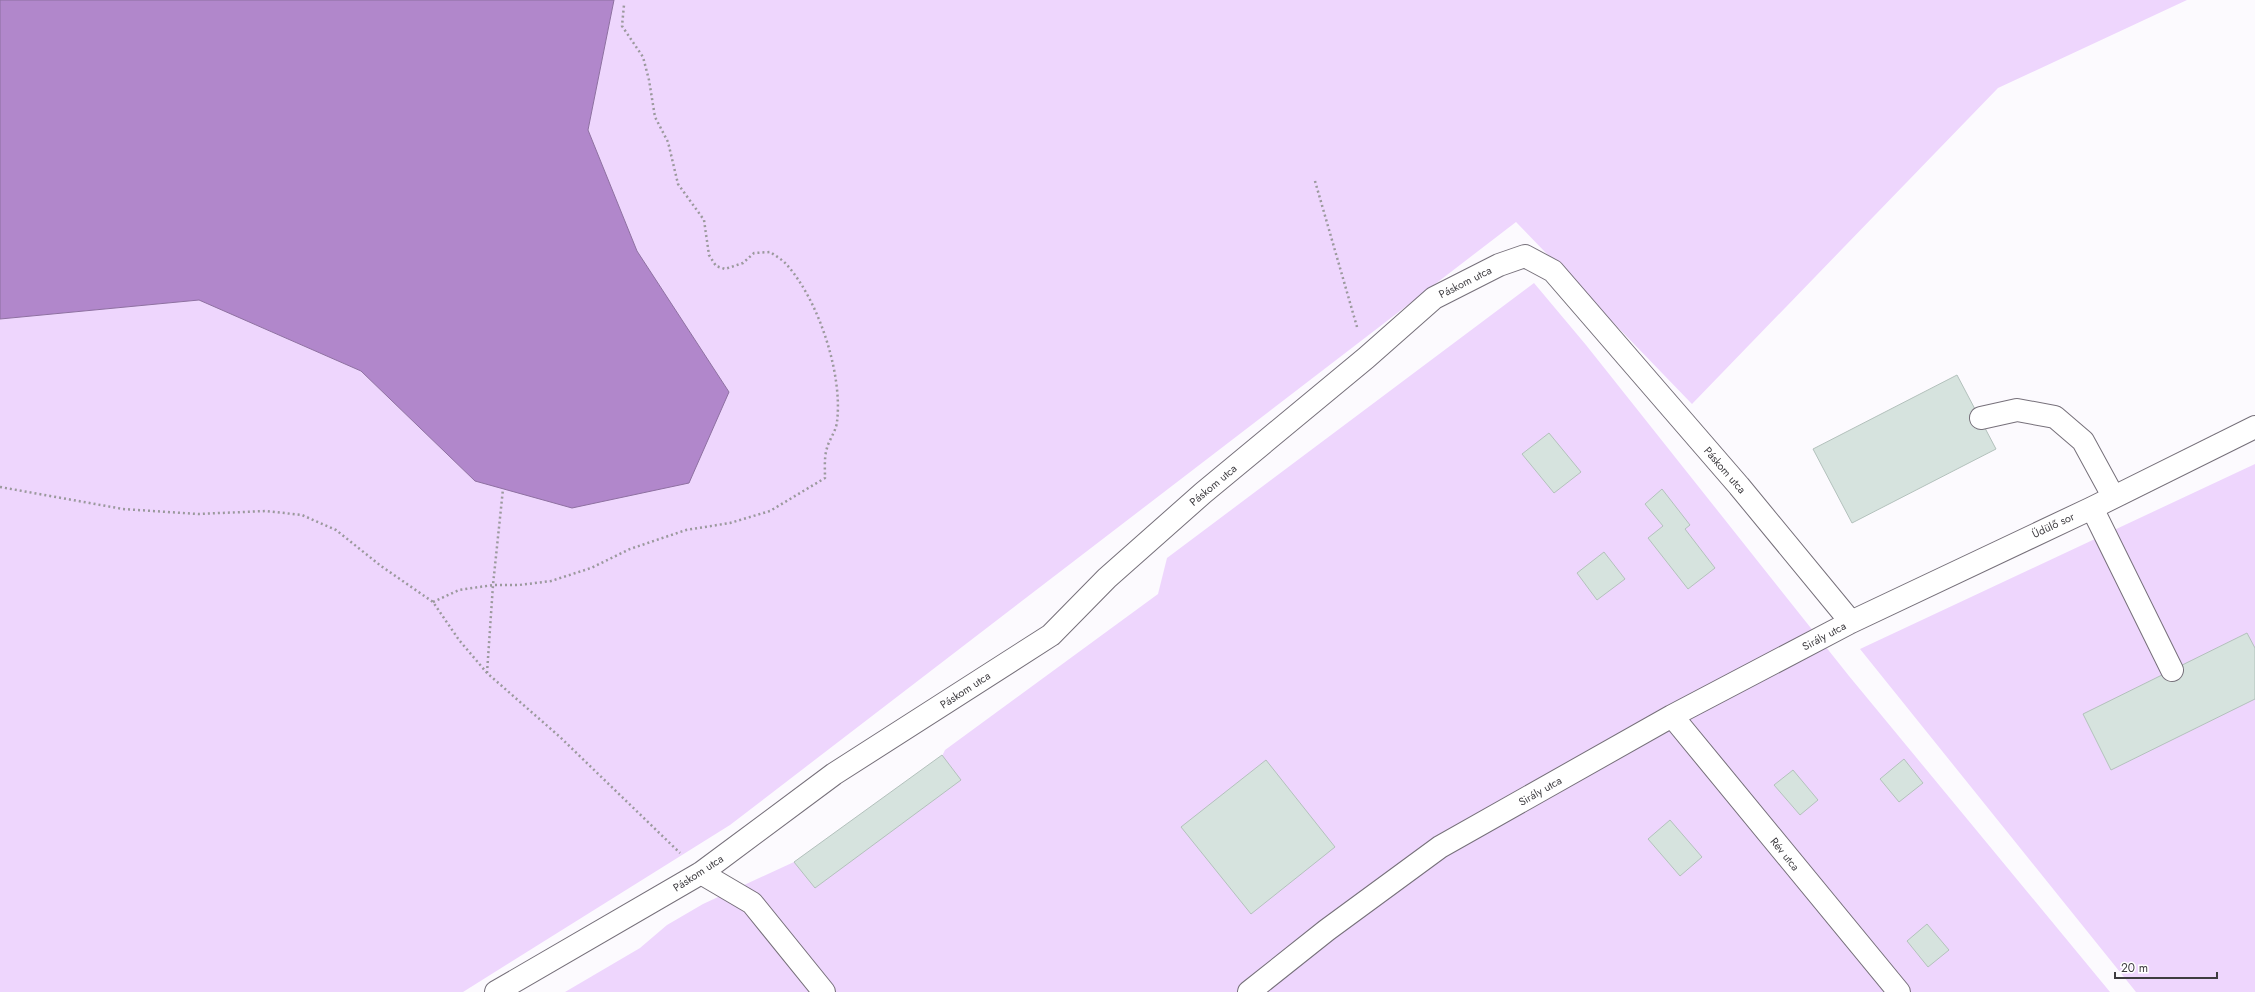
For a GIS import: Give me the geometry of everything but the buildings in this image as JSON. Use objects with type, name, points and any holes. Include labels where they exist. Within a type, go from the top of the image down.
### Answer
[{"type":"street","name":"Páskom utca","points":[[496,992],[701,873],[834,774],[1051,635],[1107,578],[1197,498],[1366,358],[1434,298],[1499,265],[1525,256],[1553,271],[1739,486],[1851,622]]},
{"type":"street","points":[[1981,418],[2017,410],[2055,417],[2083,441],[2113,496]]},
{"type":"street","name":"Üdülő sor","points":[[1851,622],[2092,508],[2113,496],[2255,427]]},
{"type":"street","points":[[2092,508],[2172,670]]},
{"type":"street","name":"Sirály utca","points":[[1249,992],[1327,930],[1440,847],[1672,716],[1851,622]]},
{"type":"street","name":"Rév utca","points":[[1672,716],[1899,992]]},
{"type":"street","points":[[701,873],[752,902],[824,992]]},
{"type":"path","points":[[434,602],[459,590],[493,585],[519,585],[551,581],[591,568],[630,549],[686,530],[730,523],[770,511],[825,478],[826,450],[837,423],[836,388],[831,354],[820,322],[799,280],[786,263],[770,252],[754,253],[743,263],[725,269],[716,266],[709,255],[704,220],[678,184],[668,142],[655,117],[650,80],[643,57],[622,26],[624,5]]},
{"type":"path","points":[[1315,181],[1366,358]]},
{"type":"path","points":[[0,487],[123,509],[198,514],[266,511],[302,515],[336,530],[381,566],[434,602],[460,640],[487,673],[560,737],[701,873]]},
{"type":"path","points":[[487,673],[493,585],[503,489]]},
{"type":"shaded area","points":[[0,0],[614,0],[588,130],[637,251],[729,392],[689,483],[572,508],[475,481],[361,371],[199,300],[0,319]]},
{"type":"shaded area","points":[[614,0],[2187,0],[1998,88],[1692,404],[1516,222],[730,825],[463,992],[0,992],[0,319],[199,300],[361,371],[475,481],[729,392],[637,251],[588,130]]},
{"type":"shaded area","points":[[1534,283],[1586,345],[1849,676],[2110,992],[565,992],[640,948],[667,925],[703,904],[794,862],[942,756],[945,750],[1158,594],[1167,558]]},
{"type":"shaded area","points":[[2255,464],[2255,992],[2136,992],[1860,649]]}]
